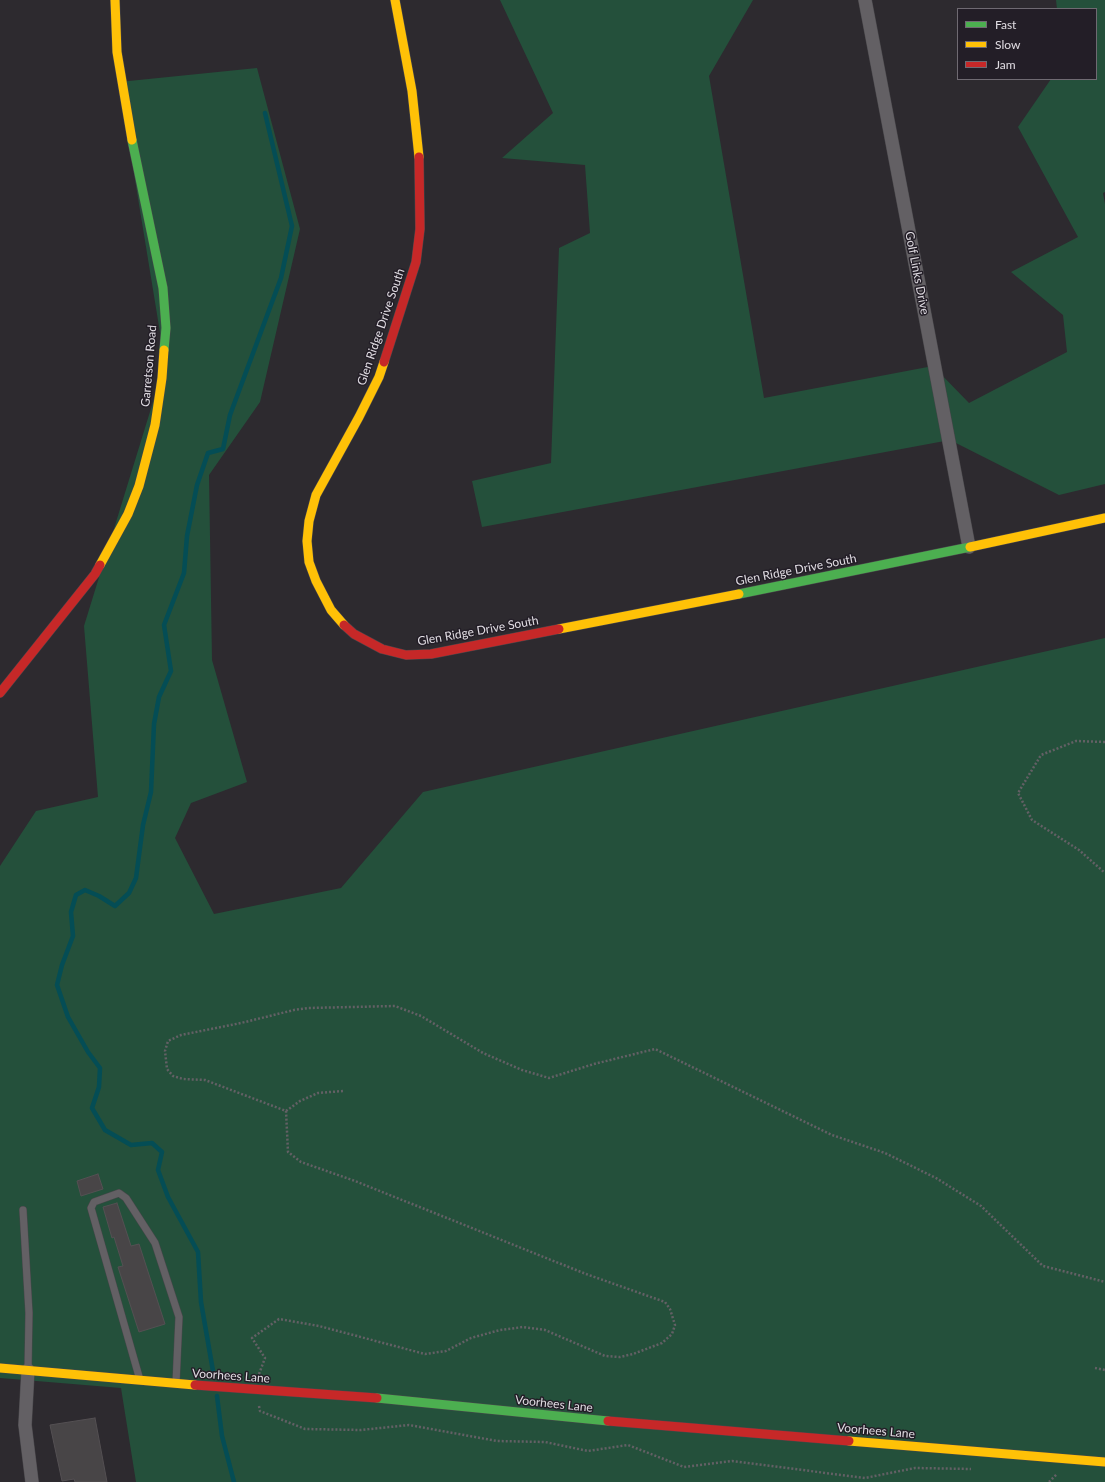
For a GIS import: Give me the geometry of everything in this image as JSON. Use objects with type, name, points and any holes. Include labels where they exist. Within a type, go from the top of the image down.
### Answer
[{"type":"street","name":"Garretson Road","points":[[0,693],[95,574],[128,514],[139,486],[155,425],[162,378],[166,328],[163,288],[133,145],[117,52],[114,0]]},
{"type":"street","name":"Glen Ridge Drive South","points":[[395,0],[412,91],[420,148],[420,230],[416,262],[379,377],[316,495],[309,521],[307,541],[309,562],[316,581],[331,610],[339,621],[354,634],[382,649],[406,655],[431,654],[832,576],[1105,518]]},
{"type":"street","name":"Golf Links Drive","points":[[865,0],[969,547]]},
{"type":"street","name":"Voorhees Lane","points":[[0,1368],[400,1400],[576,1418],[1105,1462]]},
{"type":"street","points":[[28,1370],[25,1425],[32,1482]]},
{"type":"lane","points":[[140,1380],[91,1208],[94,1202],[119,1193],[126,1198],[155,1243],[179,1317],[176,1383]]},
{"type":"lane","points":[[23,1210],[29,1313],[28,1370]]},
{"type":"path","points":[[1105,742],[1076,741],[1041,755],[1018,793],[1032,820],[1079,850],[1105,873]]},
{"type":"path","points":[[286,1111],[205,1080],[183,1079],[173,1076],[167,1069],[165,1051],[168,1040],[181,1035],[241,1023],[294,1010],[395,1006],[421,1016],[483,1053],[522,1070],[549,1078],[594,1064],[655,1049],[832,1136],[885,1153],[936,1178],[981,1206],[1043,1266],[1105,1282]]},
{"type":"path","points":[[286,1111],[300,1101],[318,1093],[343,1091]]},
{"type":"path","points":[[286,1111],[288,1152],[301,1162],[355,1181],[586,1274],[665,1302],[670,1309],[675,1325],[672,1334],[662,1343],[633,1354],[620,1357],[605,1356],[545,1330],[523,1328],[500,1330],[471,1338],[446,1351],[425,1354],[319,1326],[279,1319],[252,1338],[265,1358],[254,1389],[260,1410],[305,1429],[361,1430],[409,1425],[497,1441],[545,1442],[588,1452],[628,1445],[684,1467],[732,1461],[865,1478],[915,1468],[976,1469]]},
{"type":"path","points":[[1095,1368],[1105,1370]]},
{"type":"path","points":[[1049,1482],[1060,1471],[1053,1471]]},
{"type":"green space","points":[[500,0],[753,0],[709,76],[764,398],[933,366],[969,403],[1067,352],[1063,315],[1011,272],[1078,237],[1018,127],[1050,80],[1097,80],[1097,8],[1057,8],[1056,0],[1105,0],[1105,192],[1103,193],[1105,204],[1105,484],[1059,495],[950,440],[482,527],[472,481],[551,463],[559,248],[590,233],[585,165],[502,158],[553,113]]},
{"type":"green space","points":[[257,68],[300,229],[260,402],[209,475],[212,660],[247,782],[191,803],[175,838],[214,914],[341,888],[423,792],[1105,638],[1105,1482],[136,1482],[121,1388],[0,1378],[0,866],[36,811],[98,797],[84,626],[165,363],[119,82]]},
{"type":"building","points":[[98,1174],[103,1189],[81,1196],[77,1181]]},
{"type":"building","points":[[117,1203],[131,1246],[139,1244],[165,1324],[139,1332],[118,1267],[123,1266],[114,1237],[112,1238],[103,1207]]},
{"type":"building","points":[[95,1418],[107,1482],[75,1482],[74,1479],[62,1481],[50,1425]]},
{"type":"waterway","points":[[213,1371],[201,1302],[198,1252],[168,1197],[158,1170],[162,1152],[152,1143],[131,1145],[105,1130],[92,1108],[99,1087],[100,1068],[88,1052],[68,1017],[57,985],[62,965],[73,936],[71,912],[76,895],[85,890],[99,896],[115,906],[129,893],[136,878],[143,825],[151,792],[154,724],[159,697],[171,671],[164,625],[184,573],[187,536],[197,485],[208,453],[223,449],[230,415],[281,278],[292,226],[265,113]]},
{"type":"waterway","points":[[217,1396],[222,1436],[234,1482]]},
{"type":"traffic: fast","points":[[132,140],[163,288],[166,328],[164,350]]},
{"type":"traffic: fast","points":[[739,594],[970,547]]},
{"type":"traffic: fast","points":[[377,1398],[608,1421]]},
{"type":"traffic: slow","points":[[115,0],[117,52],[132,140]]},
{"type":"traffic: slow","points":[[395,0],[412,91],[419,157]]},
{"type":"traffic: slow","points":[[100,565],[128,514],[139,486],[155,425],[162,378],[164,350]]},
{"type":"traffic: slow","points":[[344,625],[331,610],[316,581],[309,562],[307,541],[309,521],[316,495],[359,417],[379,377],[384,362]]},
{"type":"traffic: slow","points":[[970,547],[1105,518]]},
{"type":"traffic: slow","points":[[559,629],[739,594]]},
{"type":"traffic: slow","points":[[0,1368],[195,1385]]},
{"type":"traffic: slow","points":[[849,1441],[1105,1462]]},
{"type":"traffic: jam","points":[[384,362],[416,262],[420,229],[419,157]]},
{"type":"traffic: jam","points":[[0,693],[95,574],[100,565]]},
{"type":"traffic: jam","points":[[344,625],[354,634],[382,649],[406,655],[431,654],[559,629]]},
{"type":"traffic: jam","points":[[195,1385],[377,1398]]},
{"type":"traffic: jam","points":[[608,1421],[849,1441]]}]
